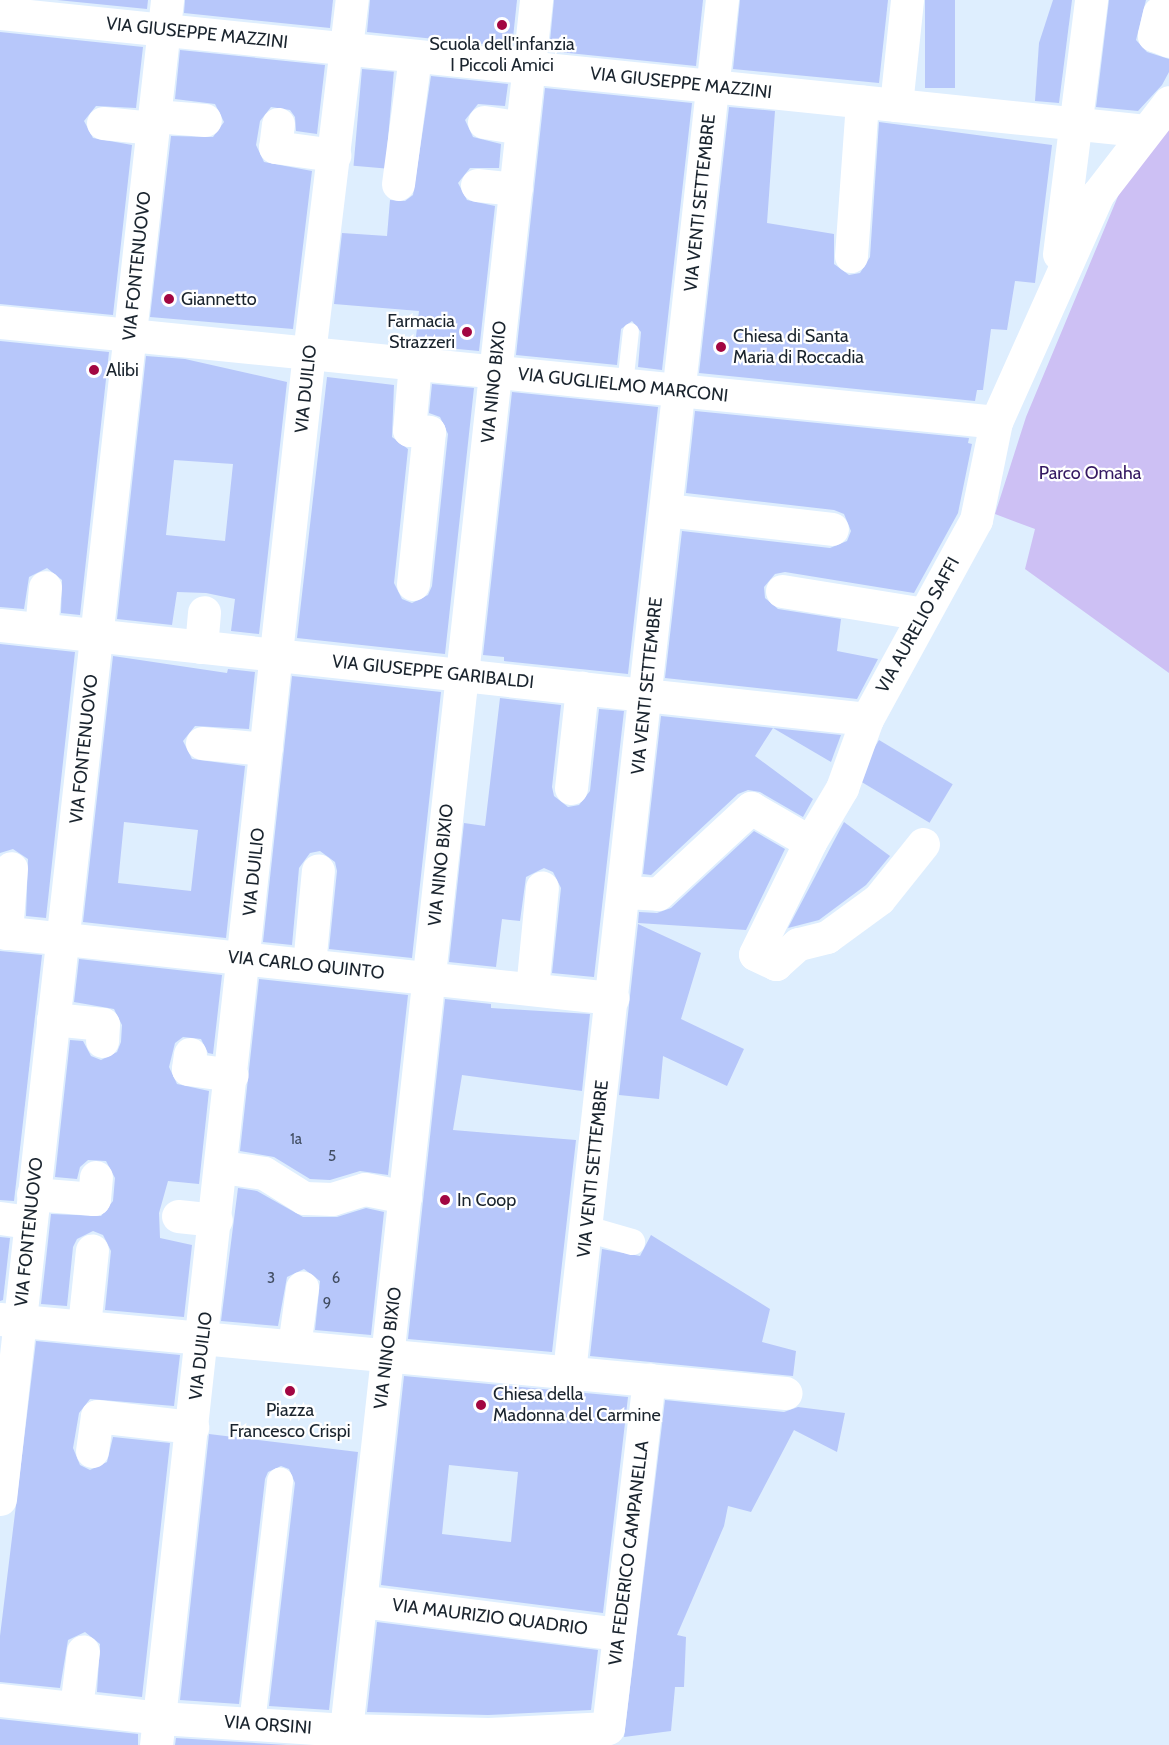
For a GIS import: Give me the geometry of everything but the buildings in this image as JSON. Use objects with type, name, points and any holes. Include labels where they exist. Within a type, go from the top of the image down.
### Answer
[{"type":"street","name":"VIA DUILIO","points":[[158,1731],[245,958],[309,353],[352,0]]},
{"type":"street","name":"VIA NINO BIXIO","points":[[346,1730],[536,0]]},
{"type":"street","name":"VIA VENTI SETTEMBRE","points":[[569,1372],[625,892],[722,0]]},
{"type":"street","points":[[896,105],[907,0]]},
{"type":"street","points":[[1054,286],[1078,123],[1091,0]]},
{"type":"street","name":"VIA GIUSEPPE MAZZINI","points":[[0,13],[165,15],[346,48],[1146,131]]},
{"type":"street","name":"VIA FONTENUOVO","points":[[0,1499],[9,1320],[21,1211],[53,1019],[63,939],[100,728],[97,636],[165,15]]},
{"type":"street","points":[[398,184],[415,56]]},
{"type":"street","points":[[851,256],[862,102]]},
{"type":"street","name":"VIA AURELIO SAFFI","points":[[923,844],[879,899],[827,937],[798,944],[776,964],[755,954],[810,842],[842,788],[867,719],[976,520],[996,422],[1054,286],[1098,194],[1169,102]]},
{"type":"street","points":[[103,123],[205,120]]},
{"type":"street","points":[[484,122],[522,128]]},
{"type":"street","points":[[278,124],[275,147],[334,155]]},
{"type":"street","points":[[477,185],[516,189]]},
{"type":"street","name":"VIA GUGLIELMO MARCONI","points":[[0,322],[996,422]]},
{"type":"street","points":[[413,584],[429,432],[409,430],[416,364]]},
{"type":"street","points":[[666,510],[832,529]]},
{"type":"street","points":[[41,629],[45,587]]},
{"type":"street","points":[[782,591],[924,614]]},
{"type":"street","points":[[201,647],[204,612]]},
{"type":"street","name":"VIA GIUSEPPE GARIBALDI","points":[[0,625],[867,719]]},
{"type":"street","points":[[571,788],[582,688]]},
{"type":"street","points":[[202,743],[266,750]]},
{"type":"street","points":[[625,892],[658,894],[751,808],[810,842]]},
{"type":"street","points":[[3,933],[11,868]]},
{"type":"street","points":[[309,965],[318,870]]},
{"type":"street","points":[[532,989],[542,887]]},
{"type":"street","name":"VIA CARLO QUINTO","points":[[3,933],[612,998]]},
{"type":"street","points":[[53,1019],[103,1024],[102,1041]]},
{"type":"street","points":[[190,1054],[188,1069],[232,1075]]},
{"type":"street","points":[[222,1167],[264,1173],[304,1198],[332,1199],[365,1189],[405,1197]]},
{"type":"street","points":[[21,1211],[94,1199],[96,1178]]},
{"type":"street","points":[[178,1216],[216,1220]]},
{"type":"street","points":[[587,1229],[632,1242]]},
{"type":"street","points":[[84,1326],[92,1250]]},
{"type":"street","points":[[294,1346],[302,1288]]},
{"type":"street","points":[[9,1320],[786,1393]]},
{"type":"street","name":"VIA FEDERICO CAMPANELLA","points":[[608,1728],[649,1379]]},
{"type":"street","points":[[92,1451],[97,1416],[192,1427]]},
{"type":"street","points":[[252,1724],[280,1481]]},
{"type":"street","name":"VIA MAURIZIO QUADRIO","points":[[360,1601],[620,1634]]},
{"type":"street","points":[[76,1708],[83,1651]]},
{"type":"street","name":"VIA ORSINI","points":[[0,1700],[76,1708],[158,1731],[252,1724],[346,1730],[488,1734],[608,1728]]},
{"type":"lane","points":[[625,385],[631,331]]},
{"type":"green space","name":"Parco Omaha","points":[[1169,128],[1169,673],[1025,569],[1035,529],[995,514],[1026,417],[1121,189]]},
{"type":"place","name":"Scuola dell'infanzia I Piccoli Amici","points":[[502,25]]},
{"type":"place","name":"Giannetto","points":[[169,299]]},
{"type":"place","name":"Farmacia Strazzeri","points":[[467,332]]},
{"type":"place","name":"Chiesa di Santa Maria di Roccadia","points":[[721,347]]},
{"type":"place","name":"Alibi","points":[[94,370]]},
{"type":"place","name":"In Coop","points":[[445,1200]]},
{"type":"place","name":"Piazza Francesco Crispi","points":[[290,1391]]},
{"type":"place","name":"Chiesa della Madonna del Carmine","points":[[481,1405]]}]
